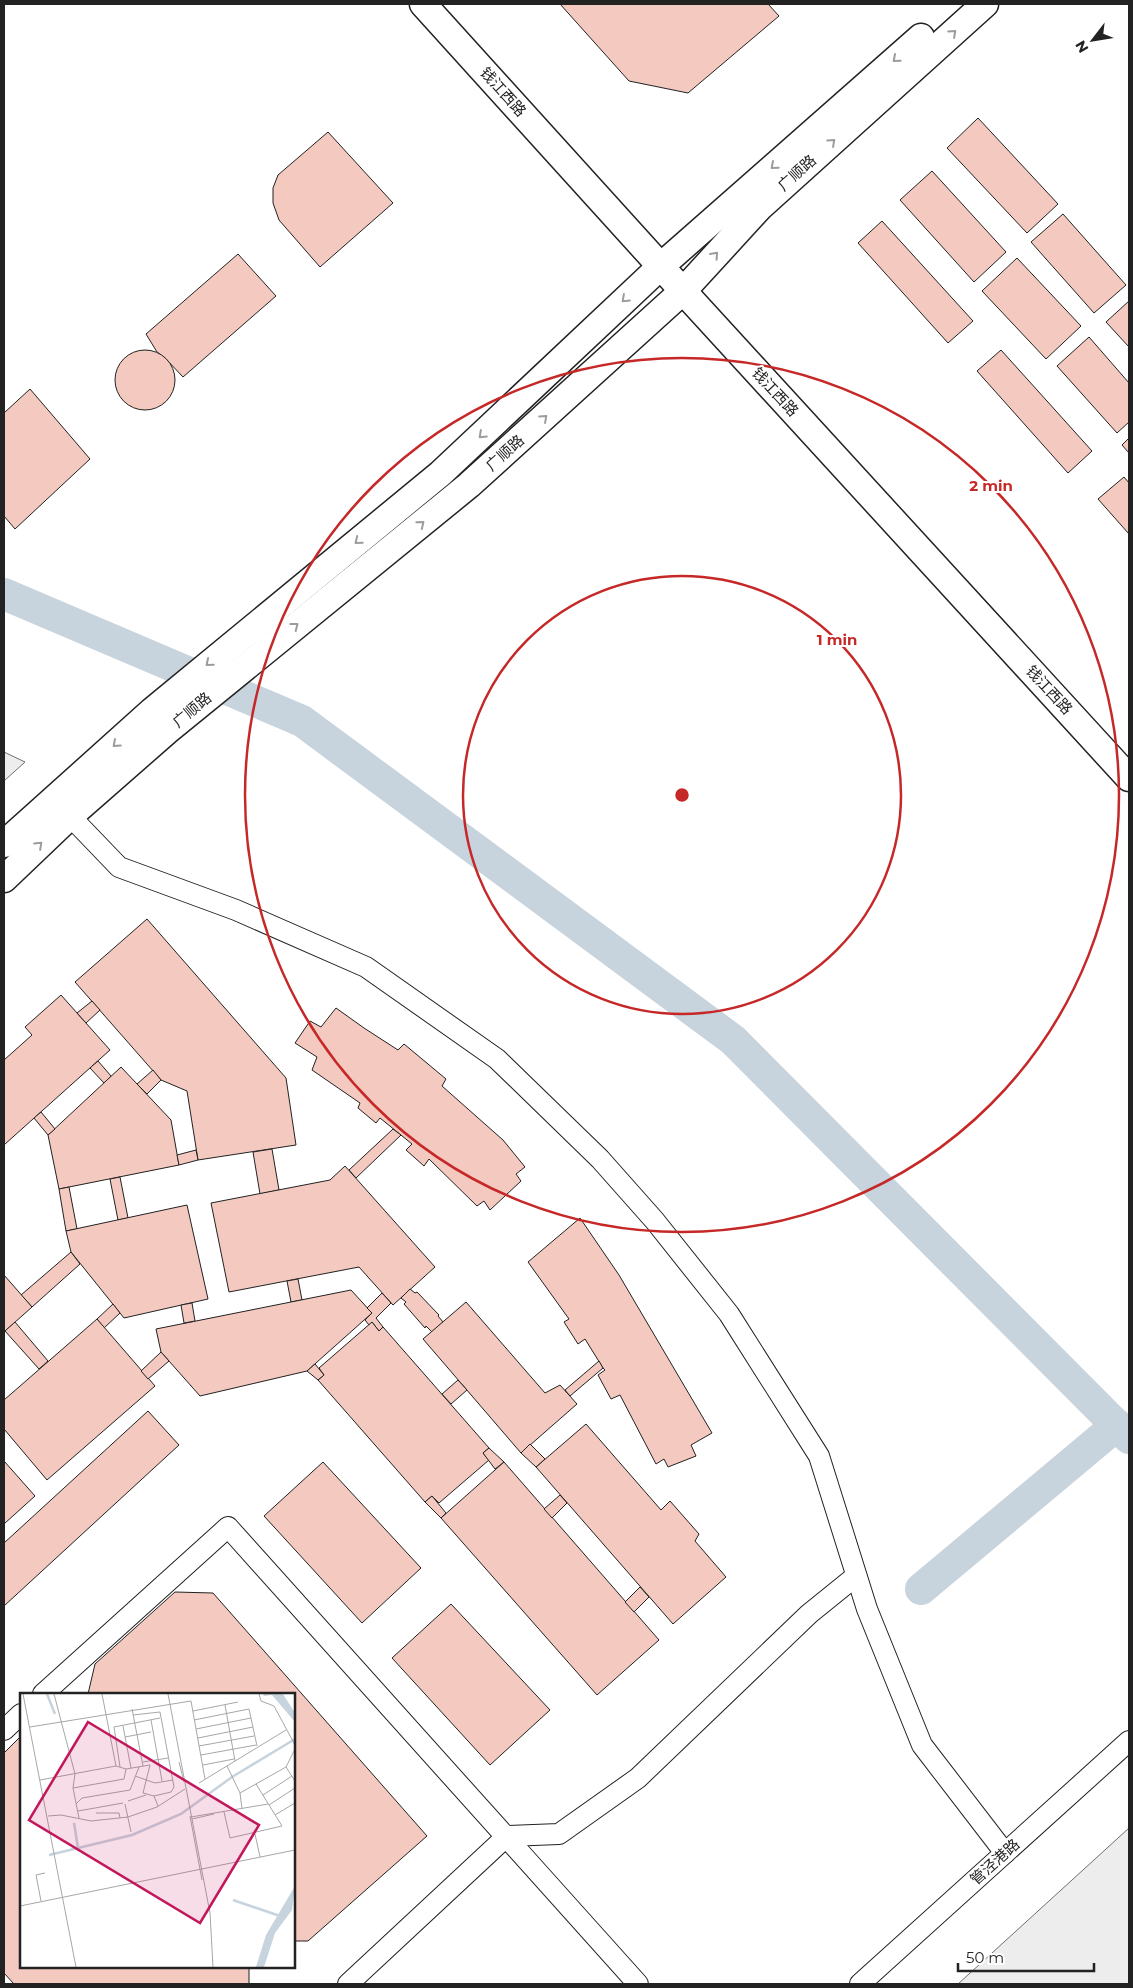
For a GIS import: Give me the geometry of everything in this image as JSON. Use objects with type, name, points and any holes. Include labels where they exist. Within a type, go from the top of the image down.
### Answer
[{"type":"main road","name":"钱江西路","points":[[423,4],[1129,778]]},
{"type":"main road","name":"广顺路","points":[[4,879],[70,816],[246,632],[440,474],[661,266],[959,4]]},
{"type":"main road","name":"广顺路","points":[[4,844],[160,721],[257,657],[469,486],[683,291],[760,207],[985,4]]},
{"type":"street","points":[[70,816],[119,867],[236,910],[366,967],[504,1066],[600,1158],[655,1221],[729,1314],[819,1456],[867,1609],[922,1745],[1005,1853]]},
{"type":"street","points":[[44,1693],[228,1527],[638,1984]]},
{"type":"street","points":[[348,1984],[507,1836],[559,1834],[638,1778],[809,1614],[856,1576]]},
{"type":"street","points":[[4,1730],[20,1715]]},
{"type":"street","name":"管泾港路","points":[[860,1984],[1129,1740]]},
{"type":"shaded area","points":[[4,752],[25,762],[4,781]]},
{"type":"shaded area","points":[[1129,1828],[1129,1984],[958,1984]]},
{"type":"building","points":[[560,4],[768,4],[779,16],[688,93],[629,81]]},
{"type":"building","points":[[978,118],[1058,204],[1027,233],[947,148]]},
{"type":"building","points":[[328,132],[393,203],[320,267],[279,220],[273,203],[273,188],[278,175]]},
{"type":"building","points":[[932,171],[1006,252],[974,282],[900,200]]},
{"type":"building","points":[[1063,214],[1126,285],[1094,313],[1031,242]]},
{"type":"building","points":[[882,221],[973,321],[948,343],[858,243]]},
{"type":"building","points":[[238,254],[276,296],[183,377],[157,352],[146,334]]},
{"type":"building","points":[[1017,258],[1081,326],[1046,359],[982,291]]},
{"type":"building","points":[[1129,301],[1129,347],[1106,322]]},
{"type":"building","points":[[1089,337],[1129,383],[1129,422],[1117,433],[1057,366]]},
{"type":"building","points":[[145,350],[161,355],[166,359],[170,364],[175,380],[170,396],[166,401],[161,405],[145,410],[129,405],[124,401],[120,396],[115,380],[120,364],[124,359],[129,355]]},
{"type":"building","points":[[1001,350],[1092,451],[1068,473],[977,371]]},
{"type":"building","points":[[30,389],[90,459],[15,529],[4,516],[4,413]]},
{"type":"building","points":[[1129,438],[1129,453],[1122,445]]},
{"type":"building","points":[[1124,477],[1129,483],[1129,534],[1098,499]]},
{"type":"building","points":[[147,919],[286,1078],[296,1145],[198,1160],[187,1091],[161,1080],[75,982]]},
{"type":"building","points":[[61,995],[110,1050],[4,1145],[4,1060],[32,1035],[25,1027]]},
{"type":"building","points":[[92,1001],[100,1010],[86,1023],[77,1013]]},
{"type":"building","points":[[336,1008],[398,1050],[404,1044],[446,1079],[442,1086],[503,1140],[525,1167],[516,1174],[521,1181],[490,1210],[484,1201],[477,1206],[429,1159],[424,1166],[406,1150],[412,1144],[380,1118],[376,1123],[358,1108],[360,1103],[312,1070],[317,1057],[295,1043],[310,1021],[321,1027]]},
{"type":"building","points":[[98,1061],[111,1076],[104,1083],[90,1068]]},
{"type":"building","points":[[121,1067],[171,1120],[179,1165],[59,1189],[48,1135]]},
{"type":"building","points":[[153,1070],[161,1080],[147,1094],[137,1084]]},
{"type":"building","points":[[41,1112],[55,1129],[48,1135],[34,1118]]},
{"type":"building","points":[[393,1129],[401,1135],[356,1178],[349,1170]]},
{"type":"building","points":[[272,1149],[279,1190],[260,1194],[253,1152]]},
{"type":"building","points":[[196,1150],[198,1160],[179,1165],[177,1155]]},
{"type":"building","points":[[345,1166],[435,1267],[393,1305],[359,1267],[229,1292],[211,1203],[330,1180]]},
{"type":"building","points":[[120,1177],[128,1218],[118,1220],[110,1179]]},
{"type":"building","points":[[69,1187],[77,1229],[66,1231],[59,1189]]},
{"type":"building","points":[[187,1205],[208,1299],[124,1318],[71,1252],[66,1231]]},
{"type":"building","points":[[580,1218],[619,1275],[712,1433],[691,1445],[696,1456],[668,1467],[664,1459],[656,1464],[620,1395],[611,1399],[598,1375],[605,1370],[585,1339],[578,1344],[564,1322],[569,1319],[528,1262]]},
{"type":"building","points":[[71,1252],[80,1264],[32,1307],[21,1295]]},
{"type":"building","points":[[4,1275],[32,1307],[4,1332]]},
{"type":"building","points":[[298,1279],[302,1300],[291,1302],[287,1281]]},
{"type":"building","points":[[410,1289],[415,1293],[417,1292],[439,1315],[443,1322],[432,1332],[426,1326],[425,1328],[404,1304],[406,1302],[401,1298]]},
{"type":"building","points":[[351,1290],[372,1313],[307,1371],[200,1396],[161,1352],[156,1329]]},
{"type":"building","points":[[382,1293],[391,1303],[376,1318],[383,1327],[379,1331],[372,1322],[369,1325],[365,1320],[372,1313],[367,1308]]},
{"type":"building","points":[[466,1302],[545,1393],[560,1385],[577,1404],[521,1453],[423,1339]]},
{"type":"building","points":[[192,1303],[195,1321],[184,1323],[181,1305]]},
{"type":"building","points":[[113,1304],[120,1313],[104,1328],[97,1319]]},
{"type":"building","points":[[97,1319],[155,1386],[47,1480],[4,1429],[4,1400]]},
{"type":"building","points":[[15,1322],[48,1361],[39,1369],[5,1331]]},
{"type":"building","points":[[372,1322],[379,1331],[383,1327],[489,1448],[483,1453],[489,1460],[439,1503],[432,1496],[425,1502],[318,1380],[324,1375],[319,1368]]},
{"type":"building","points":[[161,1352],[169,1361],[148,1379],[141,1371]]},
{"type":"building","points":[[599,1361],[603,1368],[570,1396],[565,1390]]},
{"type":"building","points":[[315,1364],[324,1375],[318,1380],[307,1371]]},
{"type":"building","points":[[458,1380],[467,1390],[451,1404],[442,1394]]},
{"type":"building","points":[[148,1411],[179,1445],[4,1606],[4,1543]]},
{"type":"building","points":[[586,1424],[661,1510],[670,1501],[699,1534],[695,1541],[726,1577],[673,1624],[536,1467]]},
{"type":"building","points":[[530,1444],[545,1459],[536,1467],[521,1453]]},
{"type":"building","points":[[489,1448],[504,1462],[495,1469],[483,1453]]},
{"type":"building","points":[[4,1461],[35,1496],[4,1524]]},
{"type":"building","points":[[323,1462],[421,1568],[362,1623],[264,1516]]},
{"type":"building","points":[[504,1462],[659,1640],[597,1695],[441,1518]]},
{"type":"building","points":[[560,1495],[567,1503],[552,1518],[544,1509]]},
{"type":"building","points":[[432,1496],[446,1513],[441,1518],[425,1502]]},
{"type":"building","points":[[640,1587],[649,1597],[634,1612],[625,1602]]},
{"type":"building","points":[[175,1592],[213,1593],[427,1836],[308,1941],[295,1941],[295,1693],[88,1693],[95,1664]]},
{"type":"building","points":[[451,1604],[550,1710],[490,1765],[392,1658]]},
{"type":"building","points":[[20,1737],[20,1968],[249,1968],[249,1984],[14,1984],[4,1973],[4,1753]]},
{"type":"waterway","points":[[4,594],[302,721],[733,1040],[1129,1438]]},
{"type":"waterway","points":[[921,1589],[1117,1425]]}]
